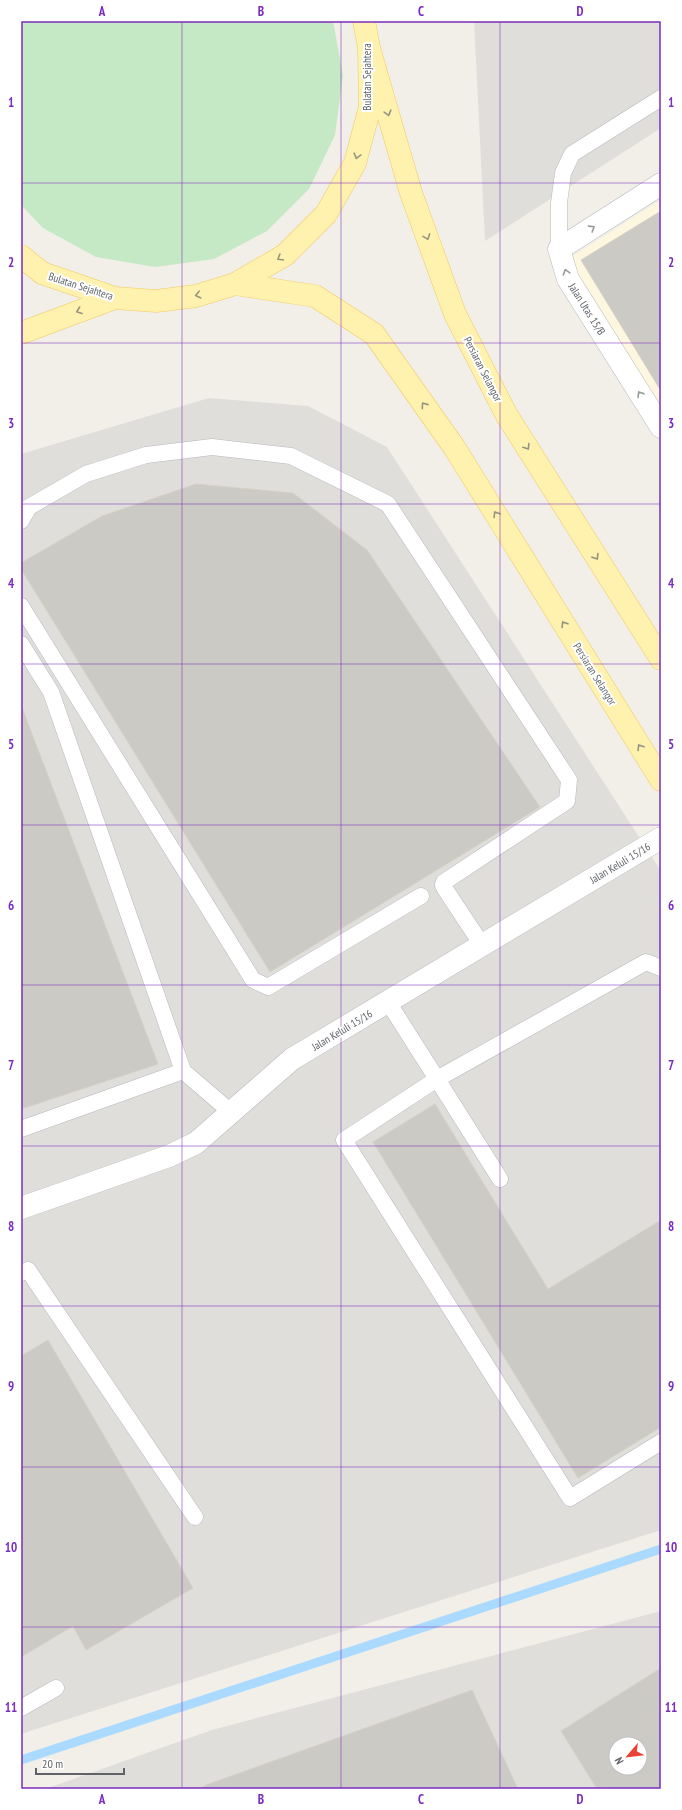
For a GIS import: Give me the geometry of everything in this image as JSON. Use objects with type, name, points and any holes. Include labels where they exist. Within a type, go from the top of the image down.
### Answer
[{"type":"main road","name":"Bulatan Sejahtera","points":[[21,256],[42,273],[115,298],[156,300],[196,296],[235,284],[285,255],[326,214],[355,163],[370,107],[369,48],[364,21]]},
{"type":"main road","name":"Persiaran Selangor","points":[[369,48],[411,193],[455,314],[506,414],[661,659]]},
{"type":"main road","name":"Persiaran Selangor","points":[[235,284],[315,296],[374,334],[454,447],[661,780]]},
{"type":"main road","points":[[21,333],[115,298]]},
{"type":"street","points":[[559,248],[661,184]]},
{"type":"street","name":"Jalan Utas 15/B","points":[[559,248],[568,279],[661,427]]},
{"type":"street","name":"Jalan Keluli 15/16","points":[[21,1208],[169,1156],[196,1143],[292,1059],[661,838]]},
{"type":"lane","points":[[559,248],[559,203],[563,173],[572,154],[661,98]]},
{"type":"lane","points":[[21,522],[29,507],[86,474],[146,455],[212,447],[291,456],[388,504],[569,780],[567,802],[444,882],[443,885],[445,889],[482,945]]},
{"type":"lane","points":[[21,606],[253,980],[268,987],[421,896]]},
{"type":"lane","points":[[21,644],[51,692],[183,1071],[232,1113]]},
{"type":"lane","points":[[661,968],[646,962],[437,1079],[344,1140],[570,1498],[661,1442]]},
{"type":"lane","points":[[388,1002],[500,1180]]},
{"type":"lane","points":[[21,1129],[183,1071]]},
{"type":"lane","points":[[23,1267],[195,1517]]},
{"type":"lane","points":[[21,1708],[56,1688]]},
{"type":"shaded area","points":[[474,21],[661,21],[661,128],[485,241]]},
{"type":"shaded area","points":[[661,200],[661,407],[578,276],[573,256]]},
{"type":"shaded area","points":[[209,398],[308,406],[387,447],[661,871],[661,1530],[21,1734],[21,454]]},
{"type":"shaded area","points":[[661,1611],[661,1789],[45,1789],[212,1730]]},
{"type":"green space","points":[[21,21],[333,21],[343,75],[335,135],[309,189],[267,231],[214,259],[155,267],[96,257],[43,228],[21,205]]},
{"type":"building","points":[[661,211],[661,391],[581,260]]},
{"type":"building","points":[[196,484],[293,493],[367,550],[540,807],[270,972],[21,569],[21,563],[102,516]]},
{"type":"building","points":[[21,705],[158,1064],[21,1109]]},
{"type":"building","points":[[435,1104],[548,1289],[661,1220],[661,1427],[578,1478],[373,1142]]},
{"type":"building","points":[[48,1340],[193,1588],[86,1650],[73,1626],[21,1657],[21,1356]]},
{"type":"building","points":[[661,1668],[661,1789],[597,1789],[561,1731]]},
{"type":"building","points":[[472,1690],[518,1789],[200,1789],[206,1785]]},
{"type":"waterway","points":[[21,1760],[661,1549]]}]
